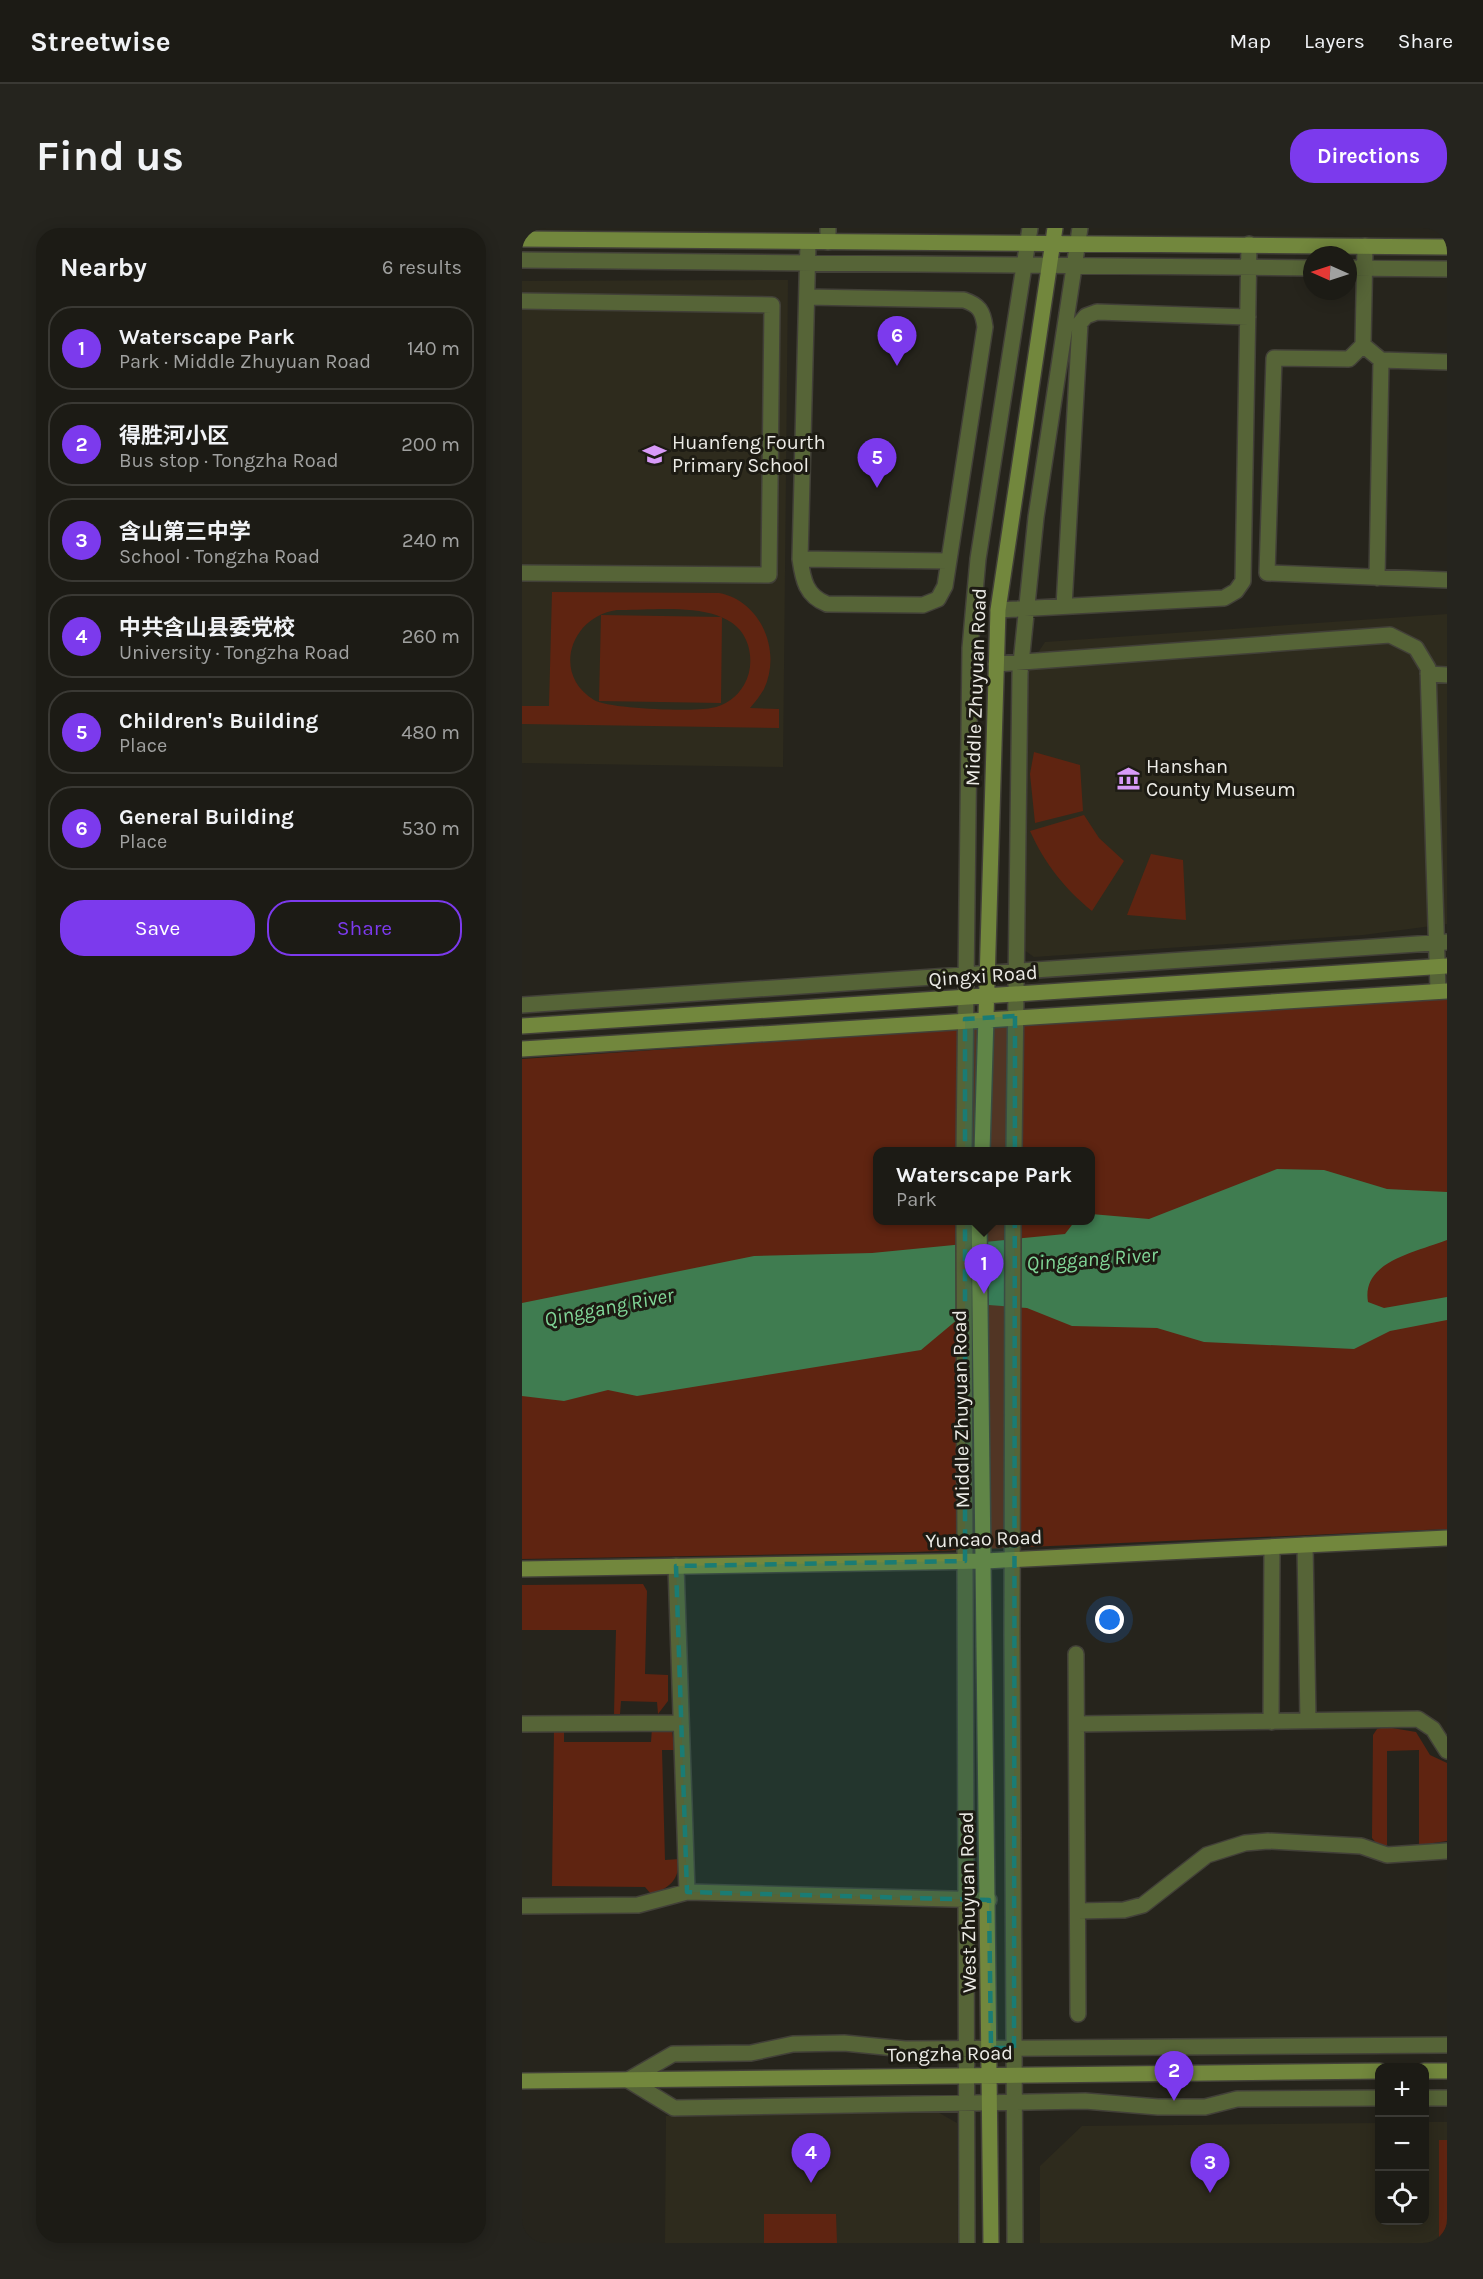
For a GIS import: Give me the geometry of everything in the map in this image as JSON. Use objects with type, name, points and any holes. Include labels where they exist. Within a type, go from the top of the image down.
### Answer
[{"type":"main road","points":[[522,239],[565,234],[808,242],[828,235],[1028,235],[1249,244],[1447,247]]},
{"type":"main road","name":"Middle Zhuyuan Road","points":[[982,1147],[988,1018],[998,610],[1054,236]]},
{"type":"main road","name":"Qingxi Road","points":[[522,1026],[1442,967]]},
{"type":"main road","points":[[522,1049],[964,1019],[1442,991]]},
{"type":"main road","points":[[585,1022],[587,1044]]},
{"type":"main road","name":"Middle Zhuyuan Road","points":[[980,1225],[979,1316],[985,1561]]},
{"type":"main road","name":"Yuncao Road","points":[[522,1569],[985,1561],[1447,1538]]},
{"type":"main road","name":"West Zhuyuan Road","points":[[985,1561],[991,2243]]},
{"type":"main road","points":[[1429,2071],[1447,2071]]},
{"type":"main road","name":"Tongzha Road","points":[[522,2081],[1014,2074],[1375,2072]]},
{"type":"street","points":[[964,1147],[971,637],[978,559],[1028,235]]},
{"type":"street","points":[[1014,1147],[1020,662],[1036,517],[1079,236]]},
{"type":"street","points":[[807,297],[964,300],[976,304],[984,313],[985,327],[945,586],[938,599],[923,605],[827,604],[816,599],[808,591],[803,578],[800,559],[808,242]]},
{"type":"street","points":[[998,610],[1224,598],[1236,591],[1243,581],[1249,244]]},
{"type":"street","points":[[1365,246],[1363,345],[1349,359],[1274,358],[1267,573],[1447,580]]},
{"type":"street","points":[[522,260],[1303,268]]},
{"type":"street","points":[[1357,268],[1447,269]]},
{"type":"street","points":[[522,301],[772,305],[769,575],[522,573]]},
{"type":"street","points":[[1065,606],[1080,323],[1086,316],[1097,312],[1248,317]]},
{"type":"street","points":[[1363,345],[1381,360],[1447,362]]},
{"type":"street","points":[[1377,578],[1381,360]]},
{"type":"street","points":[[800,559],[948,561]]},
{"type":"street","points":[[996,664],[1390,635],[1416,648],[1428,668],[1441,886],[1442,991]]},
{"type":"street","points":[[1428,674],[1447,675]]},
{"type":"street","points":[[522,1005],[1441,942]]},
{"type":"street","points":[[964,1225],[967,2243]]},
{"type":"street","points":[[1013,1225],[1012,1560],[1016,2243]]},
{"type":"street","points":[[1305,1545],[1308,1721]]},
{"type":"street","points":[[1271,1722],[1272,1546]]},
{"type":"street","points":[[676,1566],[687,1892]]},
{"type":"street","points":[[1076,1654],[1078,2014]]},
{"type":"street","points":[[1077,1724],[1418,1719],[1433,1728],[1447,1751]]},
{"type":"street","points":[[522,1724],[681,1723]]},
{"type":"street","points":[[1078,1911],[1124,1910],[1143,1905],[1207,1855],[1245,1843],[1268,1841],[1361,1846],[1387,1855],[1447,1851]]},
{"type":"street","points":[[522,1906],[638,1905],[687,1892],[989,1900]]},
{"type":"street","points":[[1375,2098],[1237,2099],[1205,2107],[1158,2107],[1085,2101],[674,2108],[628,2080],[673,2054],[751,2053],[793,2044],[844,2043],[905,2049],[1447,2045]]},
{"type":"street","points":[[1429,2098],[1447,2098]]},
{"type":"highlighted area","points":[[1015,1016],[1014,2048],[991,2048],[989,1900],[687,1892],[676,1566],[965,1561],[965,1019]]},
{"type":"shaded area","name":"Huanfeng Fourth Primary School","points":[[788,280],[783,767],[522,763],[522,281]]},
{"type":"shaded area","points":[[552,592],[719,593],[734,598],[746,606],[764,630],[769,644],[769,674],[764,689],[750,708],[779,709],[779,728],[522,724],[522,706],[549,706]],"holes":[[[617,610],[692,610],[727,620],[740,630],[748,645],[749,671],[741,689],[726,703],[701,709],[633,708],[594,700],[581,689],[573,676],[570,662],[572,648],[578,634],[588,623],[601,615]]]},
{"type":"shaded area","points":[[1447,614],[1447,924],[1363,935],[1034,957],[1020,947],[1022,677],[1045,642]]},
{"type":"shaded area","points":[[601,615],[722,617],[721,703],[599,701]]},
{"type":"shaded area","points":[[1034,752],[1080,765],[1083,811],[1035,823],[1030,774]]},
{"type":"shaded area","points":[[1084,815],[1099,838],[1124,861],[1092,911],[1056,875],[1030,831]]},
{"type":"shaded area","points":[[1151,854],[1183,860],[1186,920],[1127,915]]},
{"type":"shaded area","points":[[1447,996],[1447,1529],[914,1552],[522,1559],[522,1059]]},
{"type":"shaded area","points":[[643,1584],[647,1591],[645,1674],[668,1675],[668,1701],[658,1714],[657,1702],[621,1701],[620,1714],[614,1714],[616,1630],[522,1630],[522,1585]]},
{"type":"shaded area","points":[[1386,1727],[1416,1732],[1430,1755],[1447,1763],[1447,1841],[1419,1845],[1419,1750],[1387,1751],[1387,1845],[1378,1845],[1372,1838],[1373,1735],[1377,1729]]},
{"type":"shaded area","points":[[554,1728],[564,1729],[564,1742],[651,1742],[652,1728],[667,1729],[672,1732],[675,1750],[662,1750],[665,1860],[679,1859],[679,1866],[675,1878],[668,1886],[651,1894],[645,1887],[552,1886]]},
{"type":"shaded area","points":[[929,2107],[957,2123],[958,2243],[665,2243],[666,2116]]},
{"type":"shaded area","points":[[1429,2122],[1447,2122],[1447,2243],[1040,2243],[1040,2166],[1082,2126],[1375,2123],[1375,2225],[1429,2225]]},
{"type":"shaded area","points":[[1439,2140],[1447,2140],[1447,2243],[1439,2243]]},
{"type":"shaded area","points":[[764,2214],[836,2214],[837,2243],[764,2243]]},
{"type":"water","name":"Qinggang River","points":[[1277,1169],[1324,1170],[1387,1189],[1447,1192],[1447,1240],[1407,1254],[1382,1268],[1373,1277],[1368,1288],[1368,1302],[1384,1308],[1447,1297],[1447,1320],[1390,1331],[1354,1349],[1204,1342],[1157,1328],[1072,1326],[1027,1308],[976,1304],[921,1350],[637,1396],[608,1390],[564,1401],[522,1396],[522,1303],[754,1256],[872,1253],[1065,1234],[1072,1225],[1095,1225],[1095,1214],[1149,1219]]},
{"type":"place","name":"General Building","points":[[897,366]]},
{"type":"place","name":"Huanfeng Fourth Primary School","points":[[654,454]]},
{"type":"place","name":"Children's Building","points":[[877,488]]},
{"type":"place","name":"Hanshan County Museum","points":[[1128,778]]},
{"type":"place","name":"Waterscape Park","points":[[984,1294]]},
{"type":"place","name":"得胜河小区","points":[[1174,2101]]},
{"type":"place","name":"中共含山县委党校","points":[[811,2183]]},
{"type":"place","name":"含山第三中学","points":[[1210,2193]]}]
